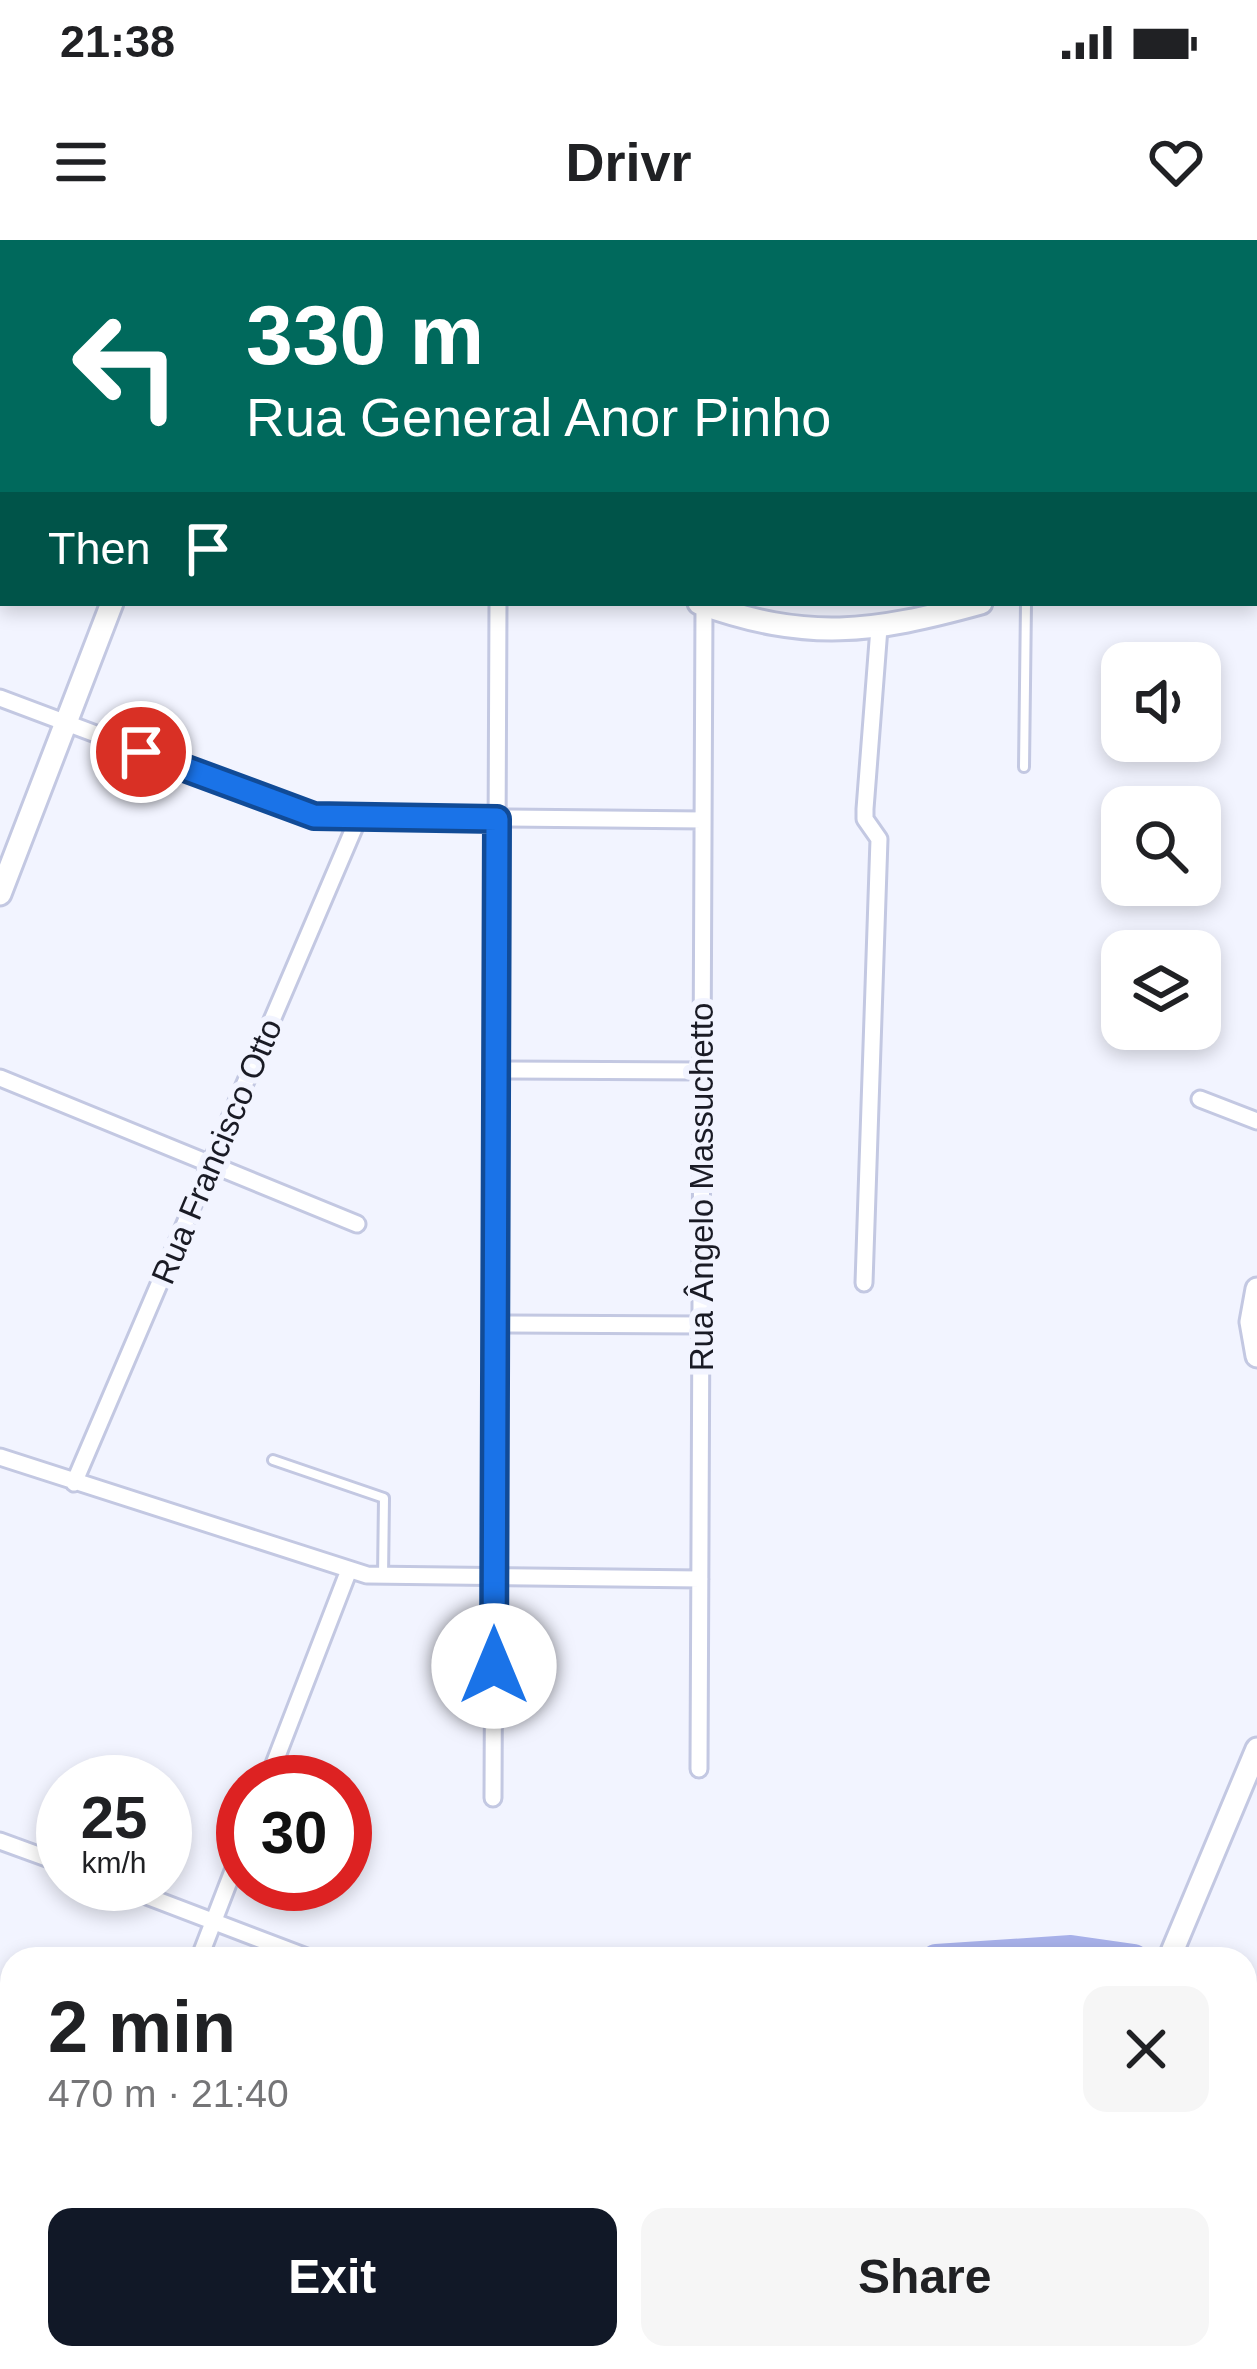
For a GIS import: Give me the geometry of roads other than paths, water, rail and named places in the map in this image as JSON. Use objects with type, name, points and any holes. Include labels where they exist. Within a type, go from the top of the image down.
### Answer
[{"type":"street","points":[[0,894],[111,606]]},
{"type":"street","points":[[494,1798],[498,606]]},
{"type":"street","name":"Rua Ângelo Massuchetto","points":[[699,1768],[701,606]]},
{"type":"street","points":[[709,606],[799,628],[879,628],[969,606]]},
{"type":"street","points":[[864,1282],[879,839],[865,809],[879,628]]},
{"type":"street","points":[[0,698],[296,811],[329,819],[703,820]]},
{"type":"street","name":"Rua Francisco Otto","points":[[74,1483],[358,819]]},
{"type":"street","points":[[496,1070],[702,1071]]},
{"type":"street","points":[[0,1078],[357,1224]]},
{"type":"street","points":[[1199,1099],[1257,1121]]},
{"type":"street","points":[[1257,1289],[1251,1322],[1257,1356]]},
{"type":"street","points":[[495,1324],[701,1325]]},
{"type":"street","points":[[0,1457],[383,1577],[700,1579]]},
{"type":"street","points":[[277,1755],[349,1570]]},
{"type":"street","points":[[1174,1947],[1257,1749]]},
{"type":"street","points":[[0,1840],[36,1854]]},
{"type":"street","points":[[185,1911],[280,1947]]},
{"type":"street","points":[[204,1947],[217,1911]]},
{"type":"lane","points":[[1024,767],[1026,606]]},
{"type":"lane","points":[[273,1460],[384,1498],[383,1577]]}]
